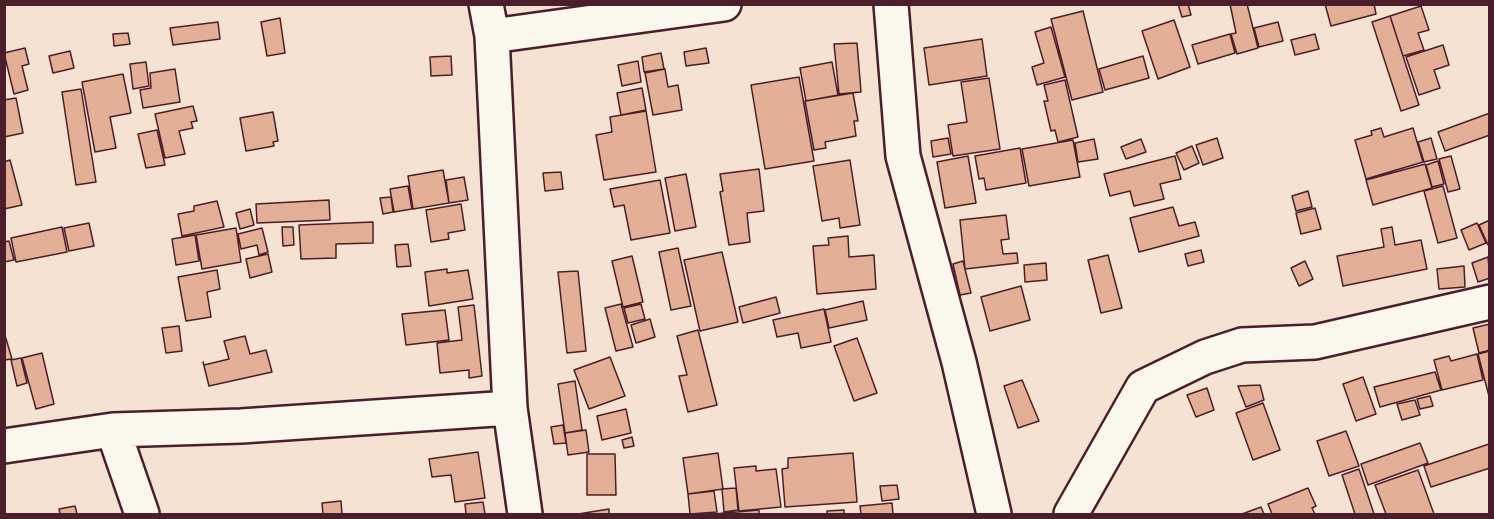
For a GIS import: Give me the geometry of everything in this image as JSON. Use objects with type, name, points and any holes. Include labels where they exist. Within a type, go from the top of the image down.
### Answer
[{"type":"street","points":[[525,514],[510,408],[489,20],[724,4]]},
{"type":"street","points":[[891,4],[903,156],[959,362],[994,514]]},
{"type":"street","points":[[1071,514],[1143,387],[1205,357],[1242,345],[1315,342],[1490,302]]},
{"type":"street","points":[[4,446],[113,430],[241,426],[510,408]]},
{"type":"street","points":[[113,430],[142,514]]},
{"type":"building","points":[[1178,4],[1188,4],[1191,15],[1182,17]]},
{"type":"building","points":[[1230,4],[1247,4],[1258,48],[1237,54],[1231,34],[1236,33]]},
{"type":"building","points":[[1325,4],[1374,4],[1376,14],[1331,26]]},
{"type":"building","points":[[1421,6],[1429,30],[1418,33],[1424,50],[1403,56],[1390,16]]},
{"type":"building","points":[[1083,11],[1103,92],[1072,100],[1051,19]]},
{"type":"building","points":[[1390,16],[1419,105],[1401,111],[1372,22]]},
{"type":"building","points":[[280,18],[285,53],[267,56],[261,22]]},
{"type":"building","points":[[1174,20],[1190,67],[1158,79],[1142,31]]},
{"type":"building","points":[[218,22],[220,39],[173,45],[170,28]]},
{"type":"building","points":[[1278,22],[1283,41],[1259,47],[1254,28]]},
{"type":"building","points":[[1051,27],[1065,77],[1037,85],[1032,67],[1044,63],[1035,32]]},
{"type":"building","points":[[128,33],[130,44],[114,46],[113,34]]},
{"type":"building","points":[[1230,34],[1235,53],[1198,64],[1192,45]]},
{"type":"building","points":[[1315,34],[1319,49],[1295,55],[1291,40]]},
{"type":"building","points":[[982,39],[987,76],[929,85],[924,48]]},
{"type":"building","points":[[857,43],[861,92],[839,94],[834,44]]},
{"type":"building","points":[[1443,45],[1449,65],[1434,70],[1440,88],[1419,95],[1406,57]]},
{"type":"building","points":[[25,48],[29,64],[22,66],[28,90],[14,94],[4,53]]},
{"type":"building","points":[[706,48],[709,63],[686,66],[684,52]]},
{"type":"building","points":[[70,51],[74,68],[53,73],[49,56]]},
{"type":"building","points":[[661,53],[664,69],[644,72],[642,57]]},
{"type":"building","points":[[451,56],[452,75],[431,76],[430,57]]},
{"type":"building","points":[[1143,56],[1149,78],[1105,90],[1099,69]]},
{"type":"building","points":[[638,61],[641,82],[622,86],[618,65]]},
{"type":"building","points":[[146,62],[149,86],[133,89],[130,64]]},
{"type":"building","points":[[832,62],[838,95],[806,101],[800,68]]},
{"type":"building","points":[[175,69],[180,102],[143,108],[140,90],[151,88],[150,73]]},
{"type":"building","points":[[665,69],[668,87],[678,85],[682,110],[653,115],[645,73]]},
{"type":"building","points":[[123,74],[131,113],[110,117],[116,148],[95,152],[82,82]]},
{"type":"building","points":[[799,77],[814,161],[765,169],[751,85]]},
{"type":"building","points":[[989,78],[1000,149],[953,156],[948,125],[967,122],[961,82]]},
{"type":"building","points":[[1065,80],[1078,137],[1058,142],[1055,130],[1051,131],[1044,101],[1048,101],[1044,85]]},
{"type":"building","points":[[642,88],[646,110],[621,115],[617,93]]},
{"type":"building","points":[[81,89],[96,182],[76,185],[62,92]]},
{"type":"building","points":[[853,93],[858,121],[854,121],[856,136],[825,142],[826,148],[814,150],[805,101]]},
{"type":"building","points":[[16,98],[23,133],[4,137],[4,100]]},
{"type":"building","points":[[193,106],[197,121],[191,122],[193,128],[179,131],[185,154],[165,158],[155,114]]},
{"type":"building","points":[[646,111],[656,172],[604,180],[596,135],[612,132],[610,117]]},
{"type":"building","points":[[273,112],[278,141],[273,142],[274,146],[246,151],[240,118]]},
{"type":"building","points":[[1490,113],[1490,135],[1445,151],[1438,132]]},
{"type":"building","points":[[1381,128],[1384,137],[1413,128],[1423,162],[1366,179],[1355,140],[1372,135],[1371,131]]},
{"type":"building","points":[[157,130],[165,165],[146,168],[138,134]]},
{"type":"building","points":[[948,138],[951,154],[933,157],[931,141]]},
{"type":"building","points":[[1217,138],[1223,158],[1203,165],[1196,145]]},
{"type":"building","points":[[1431,138],[1437,159],[1424,162],[1418,142]]},
{"type":"building","points":[[1094,139],[1098,159],[1078,162],[1075,143]]},
{"type":"building","points":[[1141,139],[1146,152],[1126,159],[1121,147]]},
{"type":"building","points":[[1073,140],[1080,177],[1029,186],[1022,149]]},
{"type":"building","points":[[1192,146],[1199,163],[1184,170],[1176,153]]},
{"type":"building","points":[[1020,148],[1026,183],[986,190],[984,178],[979,179],[975,156]]},
{"type":"building","points":[[968,156],[976,203],[945,208],[937,162]]},
{"type":"building","points":[[1175,156],[1181,179],[1160,184],[1164,199],[1134,206],[1130,191],[1110,196],[1104,174]]},
{"type":"building","points":[[1451,156],[1460,189],[1448,192],[1439,159]]},
{"type":"building","points":[[10,160],[22,205],[4,209],[4,162]]},
{"type":"building","points":[[850,160],[860,225],[840,228],[839,218],[822,221],[813,166]]},
{"type":"building","points":[[1438,161],[1444,184],[1432,187],[1426,165]]},
{"type":"building","points":[[1425,164],[1432,188],[1373,205],[1366,180]]},
{"type":"building","points":[[759,169],[764,211],[747,213],[750,242],[729,245],[720,192],[723,191],[720,174]]},
{"type":"building","points":[[443,170],[449,203],[413,209],[408,176]]},
{"type":"building","points":[[561,172],[563,189],[545,191],[543,173]]},
{"type":"building","points":[[686,174],[696,227],[675,231],[665,178]]},
{"type":"building","points":[[464,177],[468,200],[449,203],[446,180]]},
{"type":"building","points":[[660,180],[670,233],[631,240],[624,205],[614,207],[610,189]]},
{"type":"building","points":[[408,186],[412,209],[394,212],[390,189]]},
{"type":"building","points":[[1443,186],[1457,238],[1438,243],[1424,191]]},
{"type":"building","points":[[1308,191],[1312,207],[1296,211],[1292,196]]},
{"type":"building","points":[[391,197],[393,212],[383,214],[380,198]]},
{"type":"building","points":[[329,200],[330,220],[257,223],[256,204]]},
{"type":"building","points":[[217,201],[224,227],[182,236],[178,214],[194,211],[194,206]]},
{"type":"building","points":[[461,204],[465,230],[448,233],[449,239],[431,242],[426,210]]},
{"type":"building","points":[[1173,207],[1179,226],[1195,222],[1199,236],[1139,252],[1130,218]]},
{"type":"building","points":[[1315,208],[1321,229],[1301,234],[1296,213]]},
{"type":"building","points":[[250,209],[254,225],[240,229],[236,213]]},
{"type":"building","points":[[1006,215],[1009,239],[1001,240],[1003,254],[1017,253],[1018,263],[965,269],[960,220]]},
{"type":"building","points":[[1490,220],[1490,244],[1488,245],[1479,225]]},
{"type":"building","points":[[373,222],[373,243],[336,244],[336,258],[301,259],[299,225]]},
{"type":"building","points":[[89,223],[94,246],[69,251],[64,228]]},
{"type":"building","points":[[1477,223],[1486,243],[1469,250],[1461,230]]},
{"type":"building","points":[[62,227],[67,252],[16,262],[11,238]]},
{"type":"building","points":[[282,227],[293,227],[294,245],[283,246]]},
{"type":"building","points":[[1392,227],[1395,245],[1421,240],[1427,269],[1343,286],[1337,256],[1384,247],[1381,229]]},
{"type":"building","points":[[236,228],[241,262],[202,269],[196,235]]},
{"type":"building","points":[[262,228],[268,252],[259,255],[257,245],[241,249],[238,234]]},
{"type":"building","points":[[195,235],[199,261],[176,265],[172,239]]},
{"type":"building","points":[[848,236],[849,257],[874,255],[876,289],[817,294],[813,246],[829,245],[828,238]]},
{"type":"building","points":[[9,241],[14,260],[4,262],[4,242]]},
{"type":"building","points":[[408,244],[411,266],[397,267],[395,245]]},
{"type":"building","points":[[678,248],[691,306],[671,310],[659,252]]},
{"type":"building","points":[[1201,250],[1204,262],[1188,266],[1185,254]]},
{"type":"building","points":[[722,252],[738,322],[700,331],[684,260]]},
{"type":"building","points":[[268,254],[272,272],[250,278],[246,259]]},
{"type":"building","points":[[1108,255],[1122,308],[1101,313],[1088,260]]},
{"type":"building","points":[[632,256],[643,302],[623,307],[612,261]]},
{"type":"building","points":[[1488,257],[1490,278],[1478,282],[1472,263]]},
{"type":"building","points":[[963,261],[971,293],[960,295],[953,264]]},
{"type":"building","points":[[1305,261],[1313,279],[1299,286],[1291,268]]},
{"type":"building","points":[[1046,263],[1047,280],[1025,282],[1024,265]]},
{"type":"building","points":[[1464,266],[1465,287],[1439,289],[1437,269]]},
{"type":"building","points":[[447,269],[447,273],[468,270],[473,299],[429,306],[425,272]]},
{"type":"building","points":[[217,270],[220,289],[207,292],[211,317],[186,321],[178,277]]},
{"type":"building","points":[[578,271],[586,351],[567,353],[558,272]]},
{"type":"building","points":[[1021,286],[1030,320],[990,331],[981,297]]},
{"type":"building","points":[[776,297],[780,313],[743,323],[739,307]]},
{"type":"building","points":[[863,301],[867,320],[829,328],[825,310]]},
{"type":"building","points":[[621,304],[633,347],[616,351],[605,308]]},
{"type":"building","points":[[641,304],[645,319],[628,323],[624,308]]},
{"type":"building","points":[[474,305],[482,376],[469,378],[469,370],[440,373],[437,343],[462,340],[458,307]]},
{"type":"building","points":[[824,309],[831,342],[801,348],[798,333],[777,337],[773,320]]},
{"type":"building","points":[[445,310],[449,340],[406,345],[402,314]]},
{"type":"building","points":[[650,319],[655,337],[636,343],[631,325]]},
{"type":"building","points":[[1490,324],[1490,350],[1479,353],[1473,328]]},
{"type":"building","points":[[179,326],[182,351],[166,353],[162,328]]},
{"type":"building","points":[[698,330],[717,405],[688,412],[679,376],[687,375],[677,336]]},
{"type":"building","points":[[4,332],[12,359],[4,360]]},
{"type":"building","points":[[245,336],[250,354],[266,350],[272,372],[209,386],[203,362],[204,365],[229,359],[224,341]]},
{"type":"building","points":[[857,338],[877,393],[854,401],[834,346]]},
{"type":"building","points":[[1490,351],[1490,400],[1478,354]]},
{"type":"building","points":[[42,353],[54,404],[36,409],[22,358]]},
{"type":"building","points":[[1477,354],[1483,380],[1442,390],[1434,360],[1449,356],[1451,361]]},
{"type":"building","points":[[610,357],[625,396],[589,409],[574,370]]},
{"type":"building","points":[[21,358],[27,383],[17,386],[11,360]]},
{"type":"building","points":[[1435,372],[1441,390],[1380,407],[1374,387]]},
{"type":"building","points":[[1363,377],[1376,414],[1356,421],[1343,384]]},
{"type":"building","points":[[1022,380],[1039,421],[1018,428],[1004,386]]},
{"type":"building","points":[[575,381],[582,430],[565,433],[558,384]]},
{"type":"building","points":[[1260,385],[1264,400],[1246,407],[1238,386]]},
{"type":"building","points":[[1207,388],[1214,410],[1196,417],[1187,395]]},
{"type":"building","points":[[1430,396],[1433,406],[1420,409],[1417,399]]},
{"type":"building","points":[[1415,400],[1420,415],[1402,420],[1397,404]]},
{"type":"building","points":[[1263,403],[1280,450],[1253,460],[1236,413]]},
{"type":"building","points":[[626,409],[631,433],[602,440],[597,416]]},
{"type":"building","points":[[563,425],[566,443],[554,444],[551,427]]},
{"type":"building","points":[[586,430],[589,452],[568,455],[565,433]]},
{"type":"building","points":[[1346,431],[1359,466],[1329,476],[1317,441]]},
{"type":"building","points":[[632,437],[634,446],[624,448],[622,440]]},
{"type":"building","points":[[1420,443],[1428,463],[1368,485],[1361,464]]},
{"type":"building","points":[[1489,444],[1490,468],[1431,487],[1424,466]]},
{"type":"building","points":[[478,452],[485,498],[455,502],[451,475],[432,477],[429,459]]},
{"type":"building","points":[[718,453],[723,489],[688,494],[683,458]]},
{"type":"building","points":[[853,453],[857,502],[785,507],[782,469],[788,468],[788,458]]},
{"type":"building","points":[[587,454],[615,454],[616,495],[587,495]]},
{"type":"building","points":[[756,466],[756,471],[776,469],[781,507],[739,511],[734,468]]},
{"type":"building","points":[[1359,469],[1374,514],[1355,514],[1342,475]]},
{"type":"building","points":[[1418,470],[1434,514],[1386,514],[1375,485]]},
{"type":"building","points":[[897,485],[899,499],[882,501],[880,486]]},
{"type":"building","points":[[736,488],[738,510],[724,512],[722,489]]},
{"type":"building","points":[[1308,488],[1316,506],[1312,508],[1315,514],[1272,514],[1268,504]]},
{"type":"building","points":[[714,491],[717,512],[690,514],[688,494]]},
{"type":"building","points":[[341,501],[342,514],[323,514],[322,503]]},
{"type":"building","points":[[483,502],[485,514],[466,514],[465,504]]},
{"type":"building","points":[[892,503],[893,514],[861,514],[860,506]]},
{"type":"building","points":[[75,506],[77,514],[60,514],[59,509]]},
{"type":"building","points":[[1261,507],[1264,514],[1242,514]]},
{"type":"building","points":[[609,509],[609,514],[578,514]]},
{"type":"building","points":[[759,510],[759,514],[714,514]]},
{"type":"building","points":[[844,510],[844,514],[827,514],[827,511]]}]
